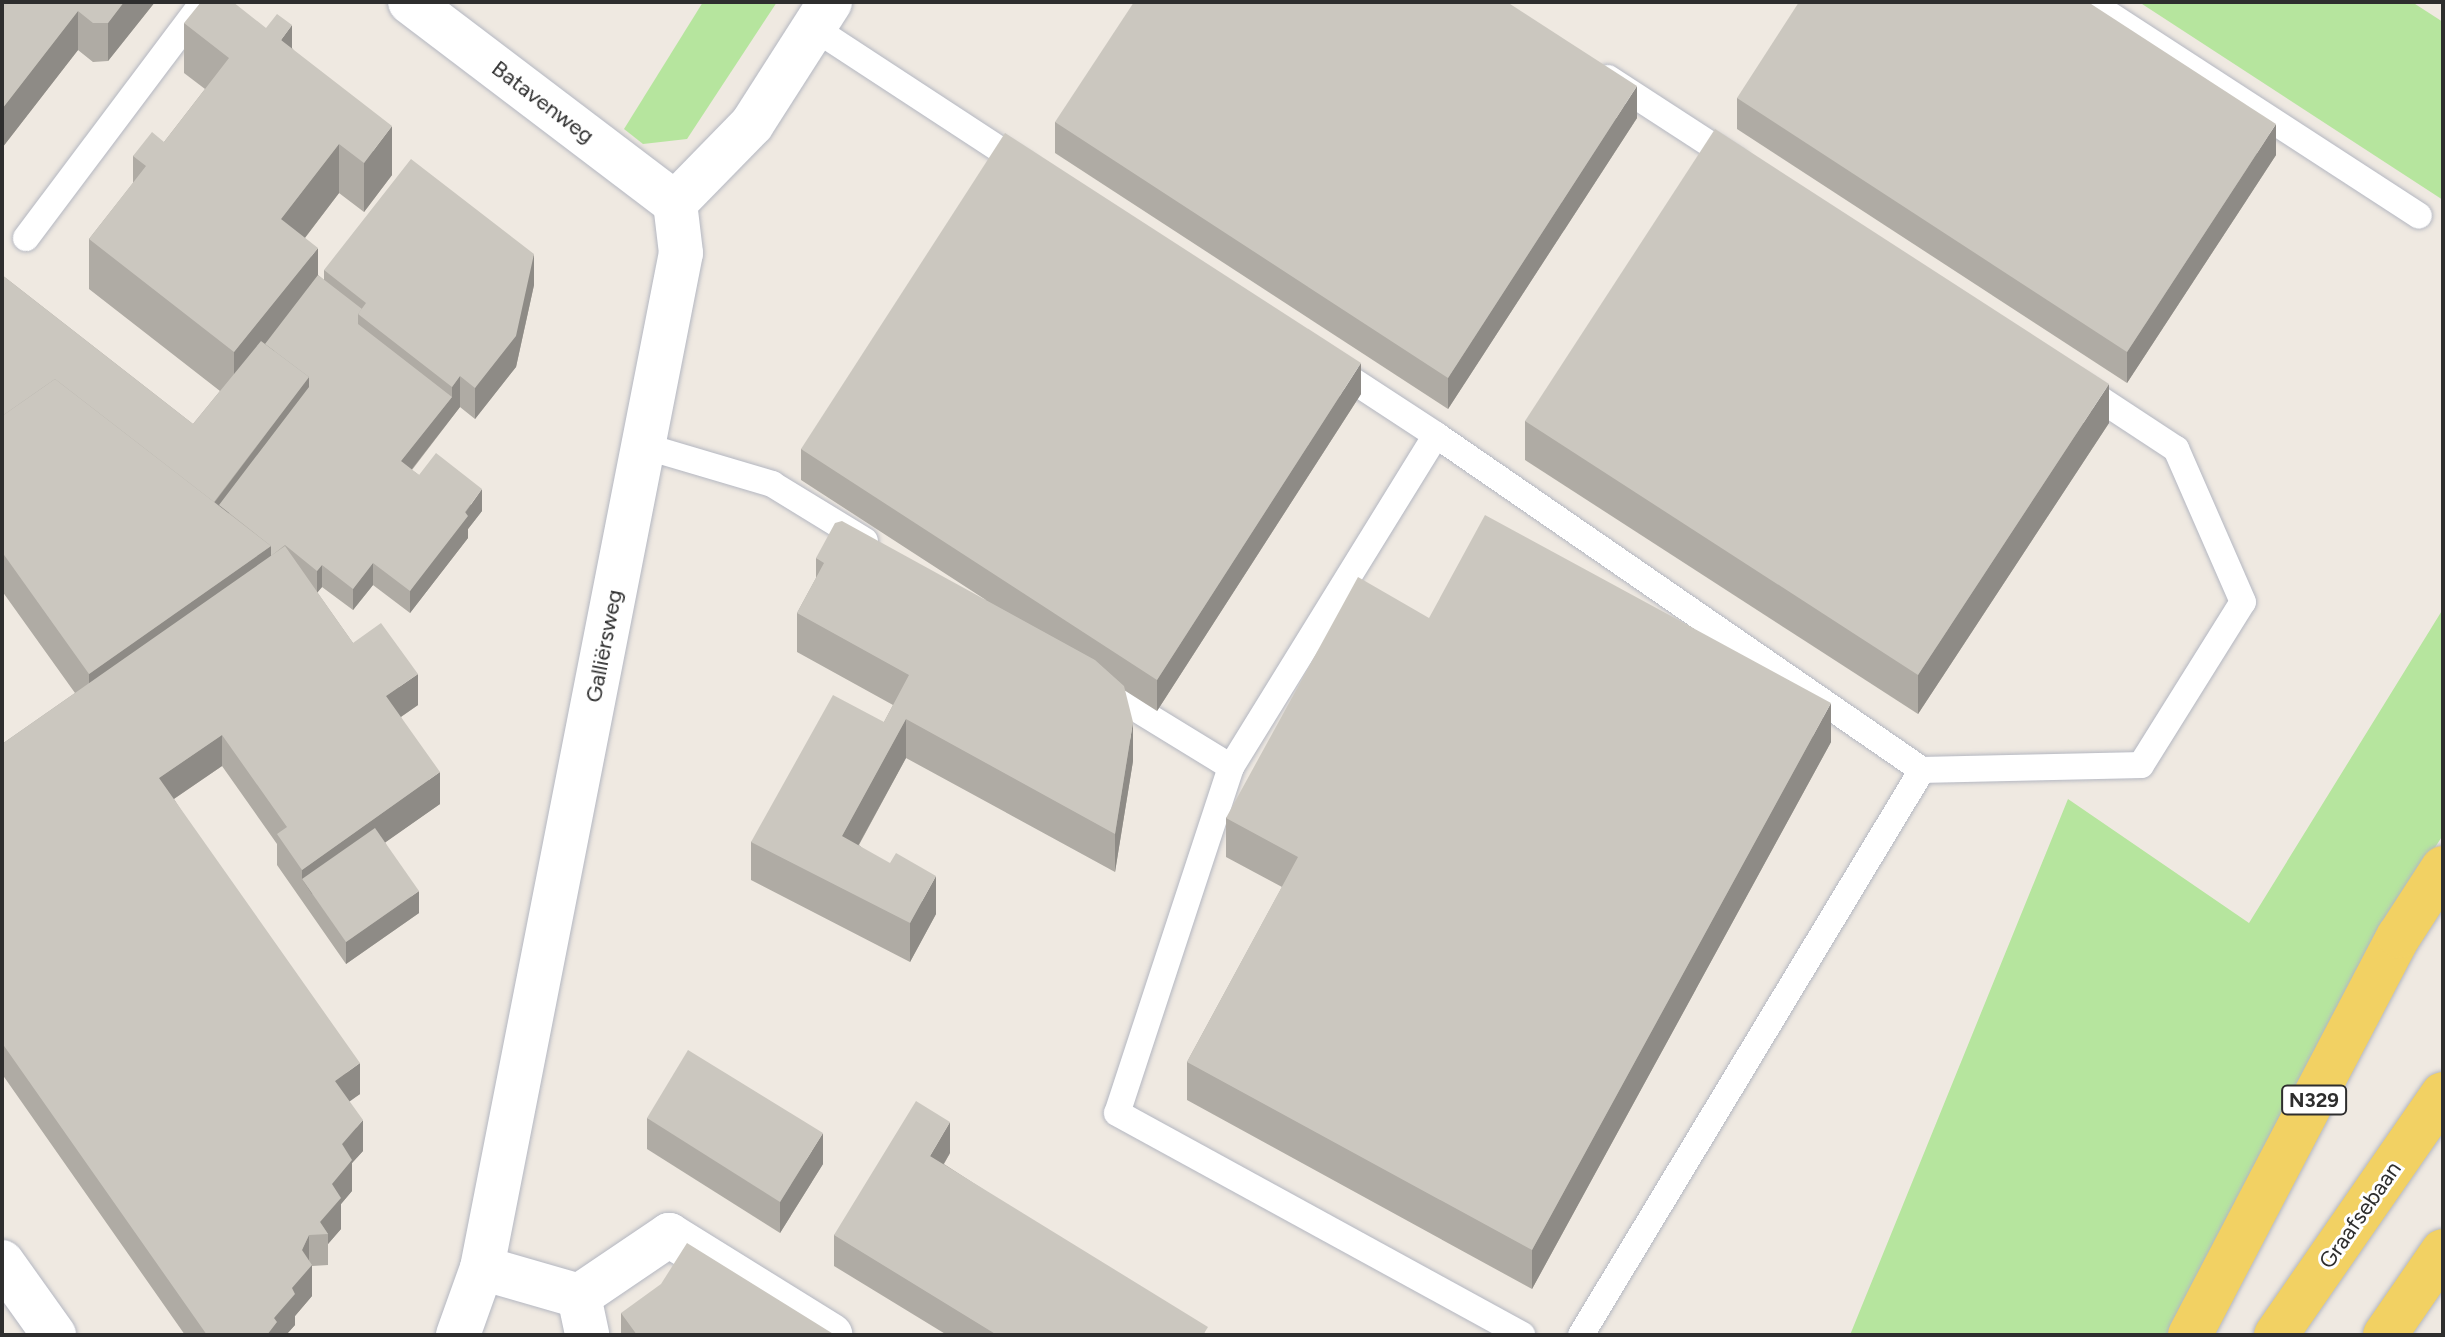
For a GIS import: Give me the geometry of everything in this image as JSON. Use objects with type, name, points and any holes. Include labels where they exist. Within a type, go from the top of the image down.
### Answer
[{"type":"main road","name":"N329","points":[[2190,1335],[2399,936],[2443,868]]},
{"type":"main road","name":"Graafsebaan","points":[[2276,1335],[2443,1094]]},
{"type":"main road","points":[[2385,1335],[2443,1251]]},
{"type":"street","name":"Batavenweg","points":[[410,2],[675,203]]},
{"type":"street","points":[[675,203],[752,124],[822,15]]},
{"type":"street","name":"Galliërsweg","points":[[458,1335],[482,1268],[681,253],[675,203]]},
{"type":"street","points":[[482,1268],[583,1316],[669,1235],[830,1335]]},
{"type":"street","points":[[2,1262],[54,1335]]},
{"type":"lane","points":[[26,238],[203,2]]},
{"type":"lane","points":[[2090,2],[2419,216]]},
{"type":"lane","points":[[822,15],[1052,184]]},
{"type":"lane","points":[[1584,62],[1755,174]]},
{"type":"lane","points":[[1304,349],[1436,435],[1922,770],[2141,765],[2243,602],[2176,449],[2058,372]]},
{"type":"lane","points":[[1436,435],[1231,767],[1117,1113],[1522,1335]]},
{"type":"lane","points":[[644,446],[772,484],[894,559]]},
{"type":"lane","points":[[1083,675],[1231,767]]},
{"type":"lane","points":[[1581,1335],[1922,770]]},
{"type":"green space","points":[[703,2],[777,2],[687,139],[643,144],[624,129]]},
{"type":"green space","points":[[2139,2],[2412,2],[2443,22],[2443,200]]},
{"type":"green space","points":[[2443,609],[2443,835],[2365,957],[2174,1335],[1850,1335],[2068,799],[2249,923]]},
{"type":"building","points":[[2,2],[124,2],[108,23],[93,23],[78,11],[2,109]]},
{"type":"building","points":[[201,2],[233,2],[266,28],[277,14],[292,25],[281,40],[392,126],[364,163],[339,144],[281,219],[318,248],[234,352],[89,239],[146,166],[133,156],[152,132],[164,142],[229,58],[184,23]]},
{"type":"building","points":[[1134,2],[1507,2],[1637,86],[1448,378],[1055,122]]},
{"type":"building","points":[[1799,2],[2088,2],[2276,124],[2127,352],[1737,98]]},
{"type":"building","points":[[1715,129],[2109,384],[1918,675],[1525,421]]},
{"type":"building","points":[[1005,133],[1361,363],[1157,680],[801,449]]},
{"type":"building","points":[[411,159],[534,254],[516,336],[475,388],[460,376],[452,387],[358,314],[366,303],[324,270]]},
{"type":"building","points":[[2,275],[193,424],[261,341],[309,377],[214,502],[55,379],[2,416]]},
{"type":"building","points":[[318,275],[362,309],[358,314],[358,324],[452,397],[401,461],[419,475],[436,453],[482,489],[465,512],[468,516],[410,591],[373,563],[353,589],[322,565],[317,571],[285,545],[271,556],[271,546],[219,505],[309,387],[309,377],[265,344]]},
{"type":"building","points":[[55,379],[271,546],[89,674],[2,552],[2,416]]},
{"type":"building","points":[[1485,515],[1831,703],[1532,1250],[1187,1062],[1298,857],[1226,818],[1358,577],[1429,618]]},
{"type":"building","points":[[842,521],[1095,660],[1124,686],[1133,722],[1115,834],[906,719],[842,836],[890,863],[896,853],[936,876],[910,923],[751,842],[833,695],[884,722],[909,675],[797,613],[824,563],[816,558],[835,523]]},
{"type":"building","points":[[285,546],[353,643],[381,623],[418,674],[386,696],[440,772],[302,870],[277,834],[287,827],[222,735],[159,778],[360,1063],[335,1081],[363,1120],[342,1144],[352,1160],[332,1184],[341,1198],[320,1222],[328,1234],[309,1235],[302,1250],[312,1265],[292,1288],[295,1294],[274,1318],[277,1322],[267,1335],[207,1335],[2,1043],[2,744]]},
{"type":"building","points":[[375,828],[419,891],[346,942],[302,879]]},
{"type":"building","points":[[688,1050],[823,1133],[780,1202],[647,1118]]},
{"type":"building","points":[[916,1101],[950,1122],[930,1156],[1208,1327],[1203,1335],[997,1335],[834,1235]]},
{"type":"building","points":[[687,1243],[835,1335],[637,1335],[621,1313],[661,1284]]}]
